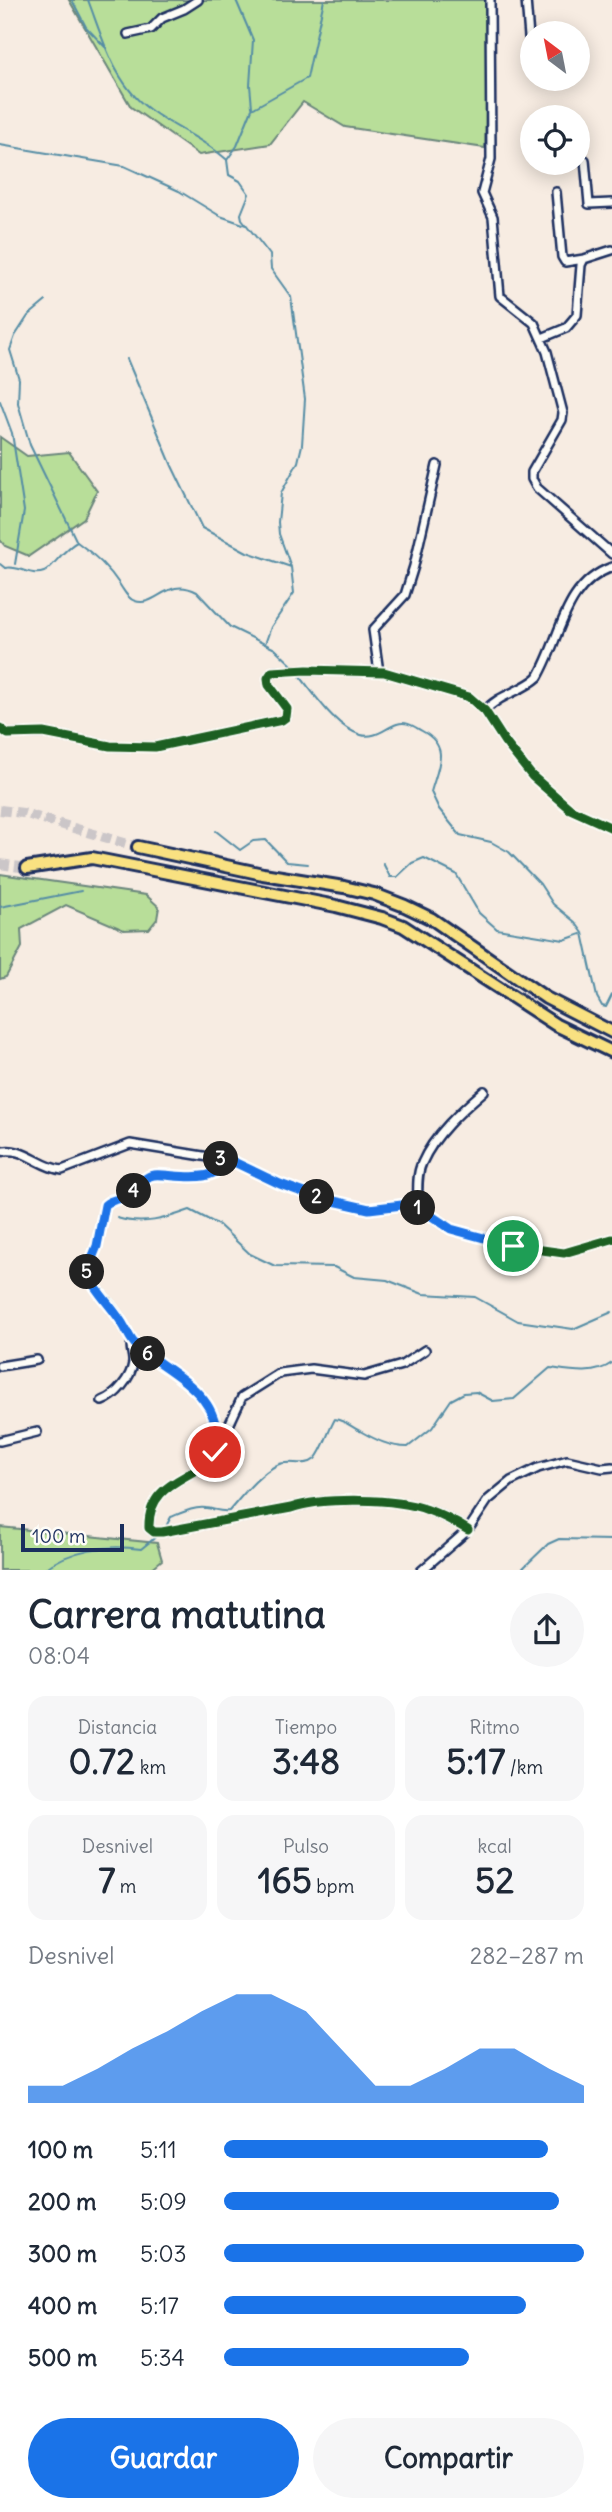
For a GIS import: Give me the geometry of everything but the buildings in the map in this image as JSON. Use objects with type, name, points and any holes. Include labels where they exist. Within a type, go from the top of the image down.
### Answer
[{"type":"highway","points":[[138,846],[263,874],[344,887],[374,894],[405,906],[432,919],[546,998],[612,1032]]},
{"type":"highway","points":[[27,868],[92,858],[336,906],[382,918],[403,926],[556,1025],[612,1052]]},
{"type":"street","points":[[128,34],[151,29],[162,18],[198,0]]},
{"type":"street","points":[[490,0],[491,159],[482,193],[493,217],[499,296],[530,318],[542,338],[563,415],[532,472],[532,479],[537,488],[612,554]]},
{"type":"street","points":[[526,0],[528,21]]},
{"type":"street","points":[[586,175],[589,204],[612,203]]},
{"type":"street","points":[[556,192],[562,257],[565,262],[584,260],[612,250]]},
{"type":"street","points":[[542,338],[566,328],[577,315],[581,265],[584,260]]},
{"type":"street","points":[[379,672],[373,630],[405,595],[437,465]]},
{"type":"street","points":[[485,711],[494,701],[530,684],[538,677],[568,607],[579,590],[597,573],[612,567]]},
{"type":"street","points":[[0,728],[8,734],[44,733],[110,746],[164,746],[282,720],[286,717],[287,709],[269,685],[268,678],[275,671],[379,672],[457,692],[472,699],[485,711],[505,743],[532,776],[570,809],[612,828]]},
{"type":"street","points":[[418,1207],[421,1164],[463,1109],[484,1091]]},
{"type":"street","points":[[0,1152],[16,1151],[52,1169],[62,1170],[130,1144],[234,1162],[294,1190],[357,1207],[418,1207],[451,1229],[527,1249],[564,1253],[612,1239]]},
{"type":"street","points":[[102,1401],[111,1398],[125,1381],[133,1363],[131,1341],[116,1312],[88,1275],[105,1205],[111,1200],[129,1195],[149,1176],[197,1178],[218,1169],[221,1159]]},
{"type":"street","points":[[131,1341],[175,1372],[202,1398],[214,1423],[217,1441],[209,1463],[176,1480],[160,1496],[149,1521],[149,1528],[154,1532],[318,1501],[346,1500],[425,1508],[468,1530]]},
{"type":"street","points":[[217,1441],[224,1436],[242,1397],[279,1373],[311,1369],[364,1376],[402,1365],[425,1350]]},
{"type":"street","points":[[0,1366],[37,1360]]},
{"type":"street","points":[[0,1441],[37,1432]]},
{"type":"street","points":[[421,1570],[468,1530],[488,1500],[499,1489],[538,1468],[567,1460],[602,1468],[612,1466]]},
{"type":"green space","points":[[69,0],[489,0],[485,148],[345,127],[303,102],[270,144],[199,155],[131,107]]},
{"type":"green space","points":[[0,437],[27,456],[69,452],[97,491],[84,518],[29,556],[5,546],[0,540]]},
{"type":"green space","points":[[0,874],[146,895],[159,907],[157,919],[149,929],[124,930],[66,905],[21,929],[22,947],[6,977],[0,979]]},
{"type":"green space","points":[[0,1527],[157,1543],[162,1560],[150,1570],[0,1570]]},
{"type":"waterway","points":[[72,0],[86,27],[105,47]]},
{"type":"waterway","points":[[88,0],[112,61],[140,102],[226,159]]},
{"type":"waterway","points":[[236,0],[253,40],[250,85],[252,107]]},
{"type":"waterway","points":[[265,644],[271,627],[294,593],[291,567],[279,534],[278,522],[281,493],[298,462],[302,445],[305,399],[291,297],[271,269],[270,255],[242,219],[241,214],[249,194],[240,181],[229,175],[227,160],[237,146],[252,109],[307,78],[324,0]]},
{"type":"waterway","points":[[0,145],[124,166],[179,191],[220,216],[246,225]]},
{"type":"waterway","points":[[46,301],[28,316],[15,336],[10,350],[19,379],[18,403],[30,445],[77,542]]},
{"type":"waterway","points":[[127,359],[172,466],[202,528],[247,552],[291,567]]},
{"type":"waterway","points":[[0,401],[12,433],[24,511],[15,564]]},
{"type":"waterway","points":[[0,564],[5,568],[44,572],[77,542],[106,567],[133,600],[142,602],[178,588],[197,592],[230,627],[275,649],[294,667]]},
{"type":"waterway","points":[[299,675],[334,718],[352,731],[371,736],[404,723],[431,737],[437,744],[440,758],[431,792],[439,809],[460,835],[491,842],[509,852],[540,884],[553,904],[575,922],[583,933],[597,997],[602,1006],[606,1007],[612,995]]},
{"type":"waterway","points":[[216,831],[240,850],[253,841],[266,840],[287,862],[308,864]]},
{"type":"waterway","points":[[383,863],[390,877],[397,877],[412,863],[424,858],[456,874],[479,913],[497,929],[564,940],[581,934]]},
{"type":"waterway","points":[[0,907],[81,891]]},
{"type":"waterway","points":[[117,1218],[145,1221],[163,1219],[190,1210],[219,1225],[250,1254],[275,1266],[334,1267],[354,1277],[387,1280],[423,1294],[475,1297],[518,1321],[573,1329],[612,1312]]},
{"type":"waterway","points":[[164,1530],[171,1517],[188,1510],[202,1508],[229,1511],[257,1480],[277,1465],[311,1462],[321,1451],[335,1419],[383,1442],[408,1447],[432,1428],[451,1400],[464,1393],[476,1392],[493,1401],[514,1399],[550,1368],[590,1371],[612,1363]]},
{"type":"waterway","points":[[44,1570],[64,1558],[89,1550],[115,1547],[141,1549],[157,1536]]},
{"type":"waterway","points":[[521,1570],[548,1544],[559,1539],[612,1540]]},
{"type":"tunnel","points":[[0,810],[23,813],[138,847]]},
{"type":"tunnel","points":[[0,864],[27,868]]},
{"type":"cycle path","points":[[0,728],[8,734],[44,733],[110,746],[155,747],[282,720],[286,717],[287,709],[269,685],[268,678],[272,672],[384,672],[469,697],[485,711],[532,776],[570,809],[612,828]]},
{"type":"cycle path","points":[[468,1530],[438,1514],[415,1506],[360,1500],[305,1504],[162,1532],[154,1532],[149,1528],[151,1510],[159,1496],[169,1486],[206,1463],[214,1453],[217,1440],[215,1423],[210,1408],[189,1385],[134,1343],[114,1309],[88,1275],[105,1205],[111,1200],[129,1195],[149,1176],[203,1176],[219,1168],[221,1159],[235,1162],[280,1184],[315,1197],[369,1209],[402,1205],[418,1207],[451,1229],[513,1246],[564,1253],[612,1239]]},
{"type":"route","points":[[215,1452],[217,1441],[214,1423],[202,1398],[175,1372],[131,1341],[116,1312],[88,1275],[108,1201],[133,1193],[149,1176],[200,1177],[218,1169],[221,1159],[234,1162],[294,1190],[357,1207],[418,1207],[451,1229],[513,1246]]}]
